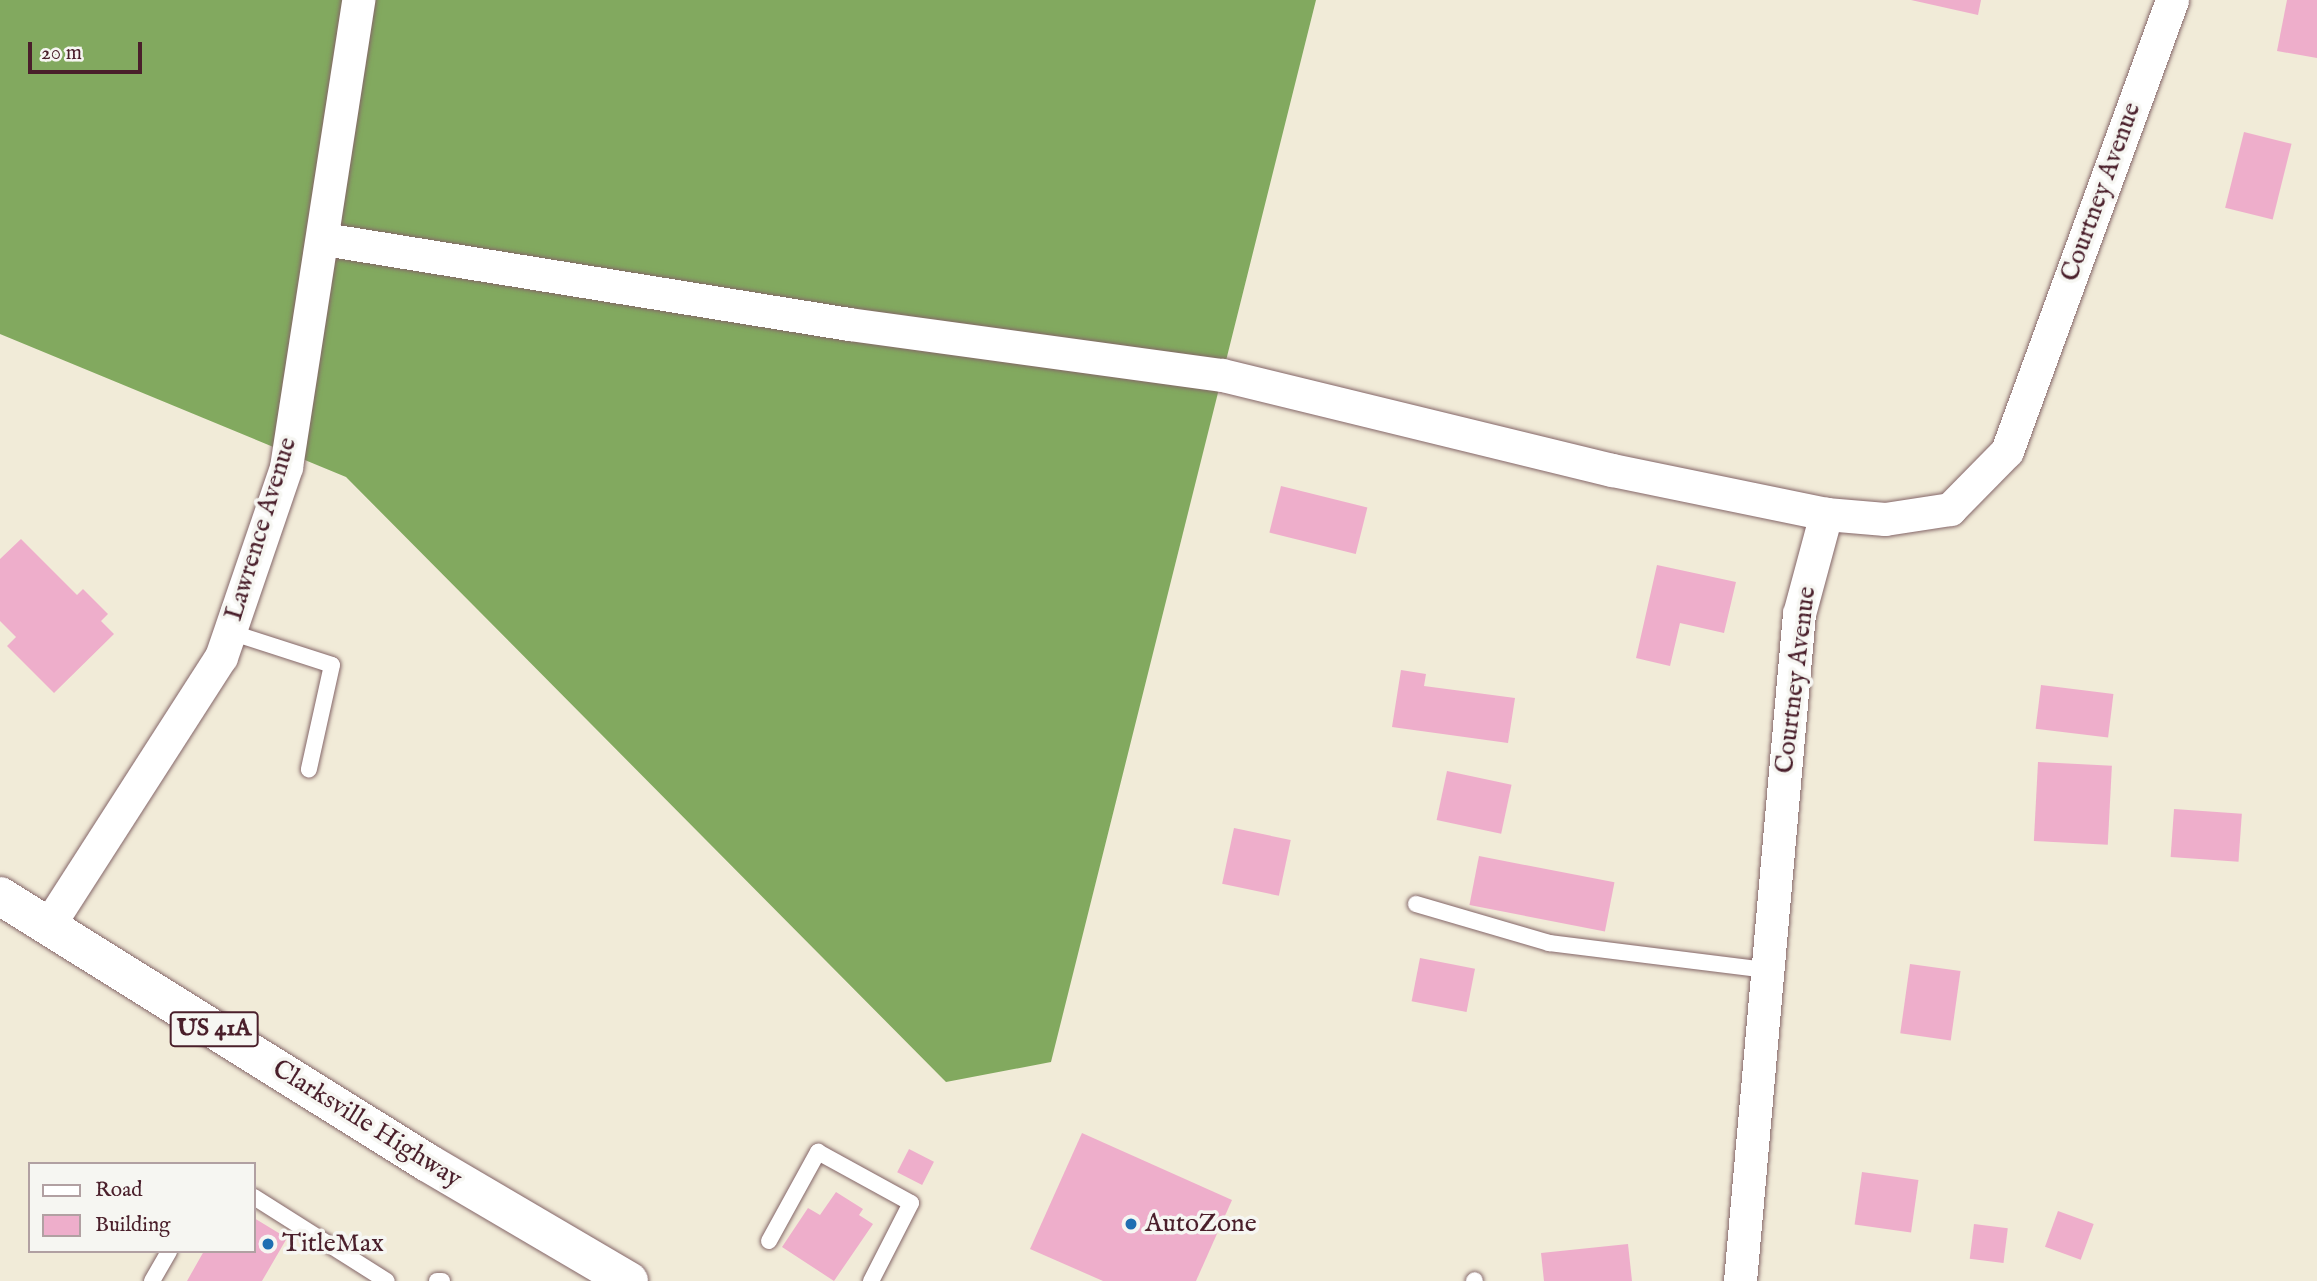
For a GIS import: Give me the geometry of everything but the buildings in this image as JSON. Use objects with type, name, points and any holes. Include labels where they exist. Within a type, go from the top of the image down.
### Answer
[{"type":"main road","name":"Clarksville Highway","points":[[0,896],[428,1163],[629,1281]]},
{"type":"street","name":"Lawrence Avenue","points":[[48,926],[221,657],[286,467],[324,239],[358,0]]},
{"type":"street","name":"Courtney Avenue","points":[[1740,1281],[1765,970],[1799,614],[1826,514],[1885,519],[1950,509],[2007,451],[2172,0]]},
{"type":"street","points":[[324,239],[849,324],[1222,375],[1612,470],[1826,514]]},
{"type":"lane","points":[[230,632],[332,665],[309,769]]},
{"type":"lane","points":[[1416,904],[1549,943],[1765,970]]},
{"type":"lane","points":[[769,1241],[818,1152],[911,1203],[871,1281]]},
{"type":"lane","points":[[256,1198],[387,1281]]},
{"type":"lane","points":[[152,1281],[168,1253]]},
{"type":"green space","points":[[0,0],[1316,0],[1051,1062],[946,1082],[346,477],[0,334]]},
{"type":"place","name":"AutoZone","points":[[1131,1224]]},
{"type":"place","name":"TitleMax","points":[[268,1244]]}]
